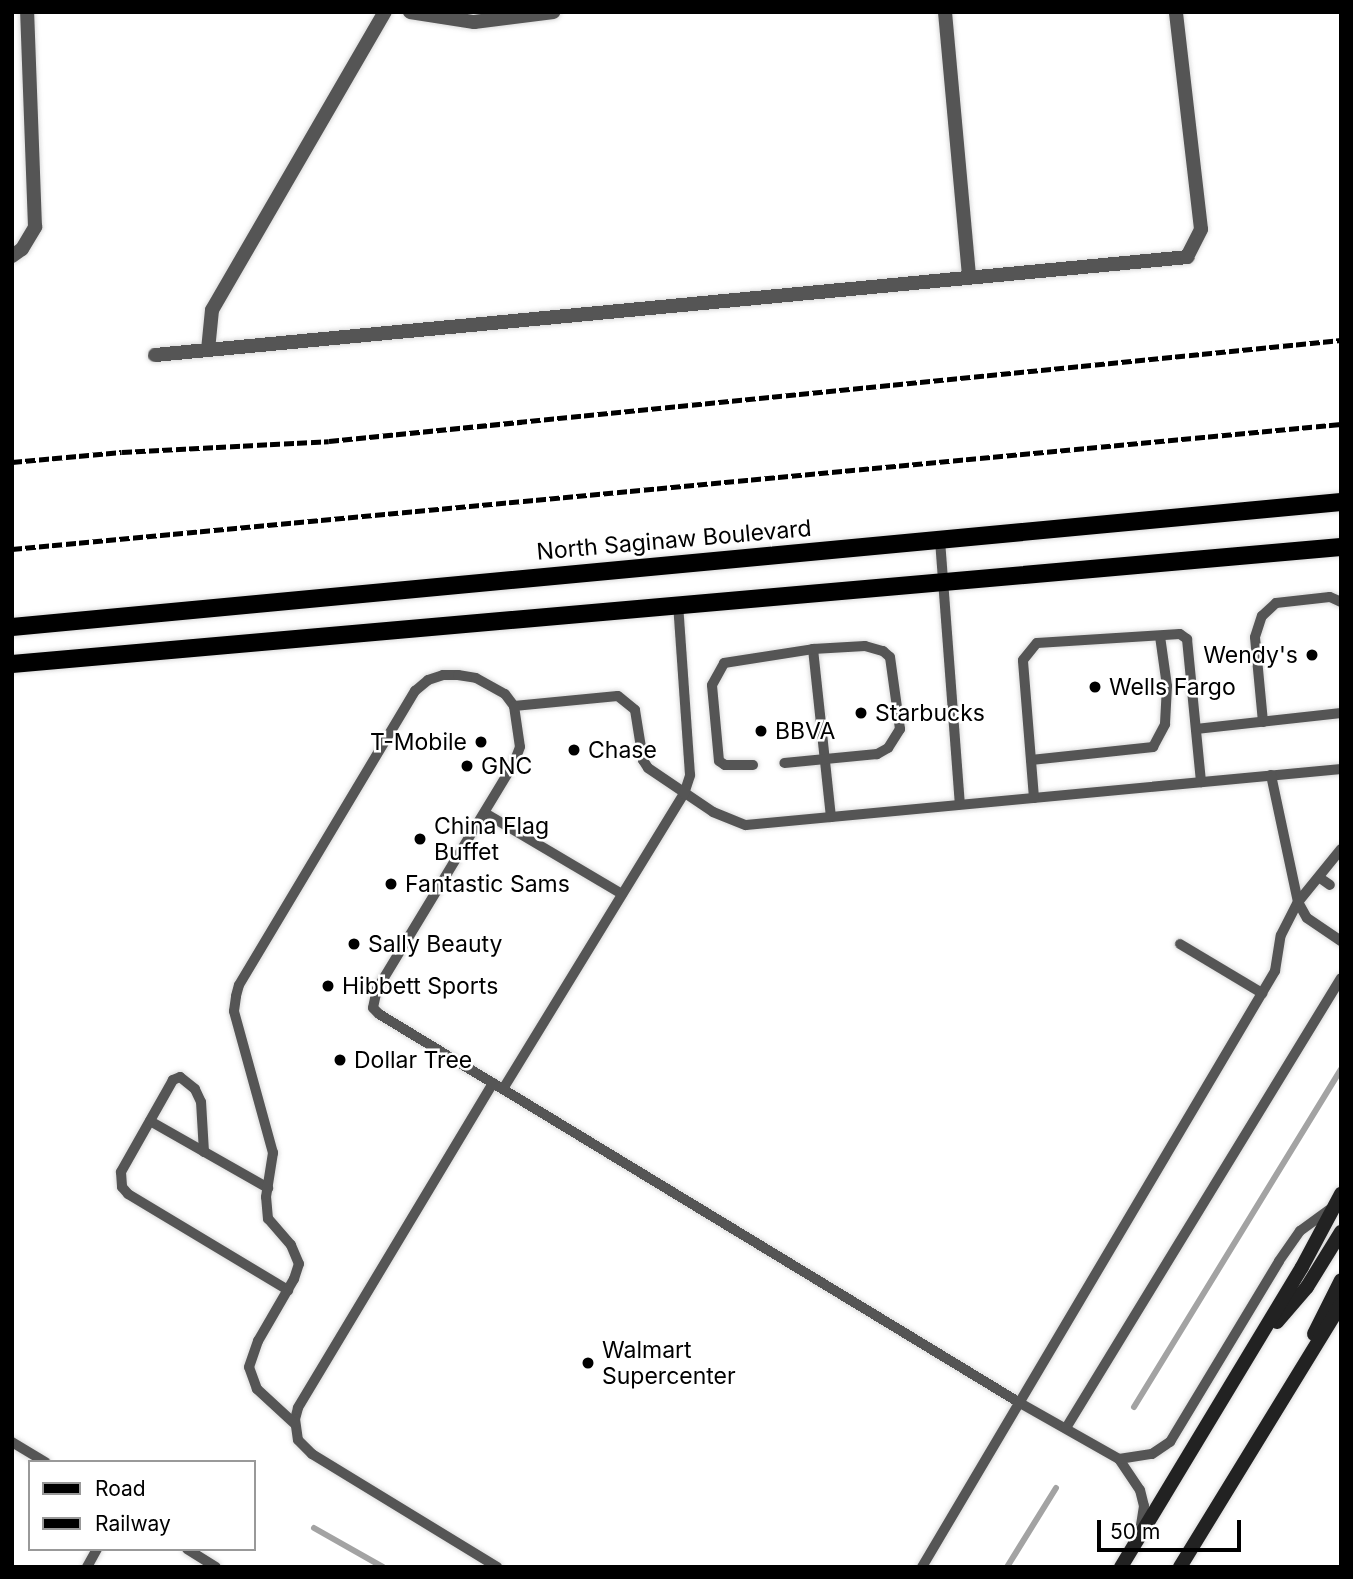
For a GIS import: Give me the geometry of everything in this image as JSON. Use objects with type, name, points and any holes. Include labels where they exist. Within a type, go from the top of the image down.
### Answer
[{"type":"main road","name":"North Saginaw Boulevard","points":[[12,628],[1341,502]]},
{"type":"main road","points":[[12,664],[678,603],[1341,547]]},
{"type":"main road","points":[[1122,1567],[1302,1267],[1341,1194]]},
{"type":"main road","points":[[1249,1355],[1307,1287],[1341,1232]]},
{"type":"main road","points":[[1294,1380],[1341,1280]]},
{"type":"main road","points":[[1180,1567],[1341,1304]]},
{"type":"street","points":[[12,256],[22,249],[35,227],[27,12]]},
{"type":"street","points":[[208,350],[212,310],[385,12]]},
{"type":"street","points":[[410,12],[474,22],[553,12]]},
{"type":"street","points":[[944,12],[970,277]]},
{"type":"street","points":[[155,355],[1187,257],[1201,229],[1176,12]]},
{"type":"lane","points":[[940,540],[960,804]]},
{"type":"lane","points":[[1263,722],[1255,637],[1262,617],[1276,603],[1330,597],[1341,602]]},
{"type":"lane","points":[[503,1089],[684,794],[691,764],[678,603]]},
{"type":"lane","points":[[1034,798],[1023,660],[1037,643],[1180,634],[1187,639],[1200,782]]},
{"type":"lane","points":[[1031,760],[1153,747],[1165,724],[1167,686],[1160,635]]},
{"type":"lane","points":[[753,765],[725,765],[719,761],[712,685],[724,663],[813,649],[865,646],[883,651],[890,657],[900,729],[895,740],[877,754],[784,763]]},
{"type":"lane","points":[[813,649],[831,817]]},
{"type":"lane","points":[[295,1424],[257,1389],[249,1367],[258,1341],[288,1290],[299,1264],[291,1245],[268,1219],[268,1188],[273,1153],[234,1011],[239,985],[415,691],[428,680],[443,675],[476,678],[505,694],[514,705],[520,747],[514,763],[485,813],[377,989],[373,1008],[1020,1403],[1119,1458],[1140,1490],[1143,1506],[1139,1538]]},
{"type":"lane","points":[[514,705],[618,696],[635,710],[643,760],[648,768],[684,794],[729,820],[746,825],[1341,769]]},
{"type":"lane","points":[[1196,729],[1341,713]]},
{"type":"lane","points":[[1271,775],[1298,902],[1307,918],[1341,941]]},
{"type":"lane","points":[[485,813],[622,894]]},
{"type":"lane","points":[[922,1567],[1275,971],[1282,935],[1298,902],[1339,854]]},
{"type":"lane","points":[[1320,878],[1330,885]]},
{"type":"lane","points":[[1180,944],[1262,993]]},
{"type":"lane","points":[[1066,1428],[1341,978]]},
{"type":"lane","points":[[204,1152],[201,1102],[195,1089],[180,1077],[173,1080],[121,1172],[122,1187],[128,1194],[288,1290]]},
{"type":"lane","points":[[493,1083],[298,1408],[295,1424],[298,1440],[312,1454],[497,1567]]},
{"type":"lane","points":[[150,1121],[268,1188]]},
{"type":"lane","points":[[1119,1458],[1152,1454],[1170,1442],[1279,1261],[1300,1231],[1333,1207]]},
{"type":"lane","points":[[12,1442],[42,1460]]},
{"type":"lane","points":[[87,1567],[96,1551]]},
{"type":"lane","points":[[190,1551],[216,1567]]},
{"type":"waterway","points":[[1134,1407],[1341,1069]]},
{"type":"waterway","points":[[1007,1567],[1056,1488]]},
{"type":"waterway","points":[[314,1528],[383,1567]]},
{"type":"railway","points":[[12,462],[122,452],[329,441],[1341,340]]},
{"type":"railway","points":[[12,549],[1341,424]]},
{"type":"place","name":"Wendy's","points":[[1312,655]]},
{"type":"place","name":"Wells Fargo","points":[[1095,687]]},
{"type":"place","name":"Starbucks","points":[[861,713]]},
{"type":"place","name":"BBVA","points":[[761,731]]},
{"type":"place","name":"T-Mobile","points":[[481,742]]},
{"type":"place","name":"Chase","points":[[574,750]]},
{"type":"place","name":"GNC","points":[[467,766]]},
{"type":"place","name":"China Flag Buffet","points":[[420,839]]},
{"type":"place","name":"Fantastic Sams","points":[[391,884]]},
{"type":"place","name":"Sally Beauty","points":[[354,944]]},
{"type":"place","name":"Hibbett Sports","points":[[328,986]]},
{"type":"place","name":"Dollar Tree","points":[[340,1060]]},
{"type":"place","name":"Walmart Supercenter","points":[[588,1363]]}]
